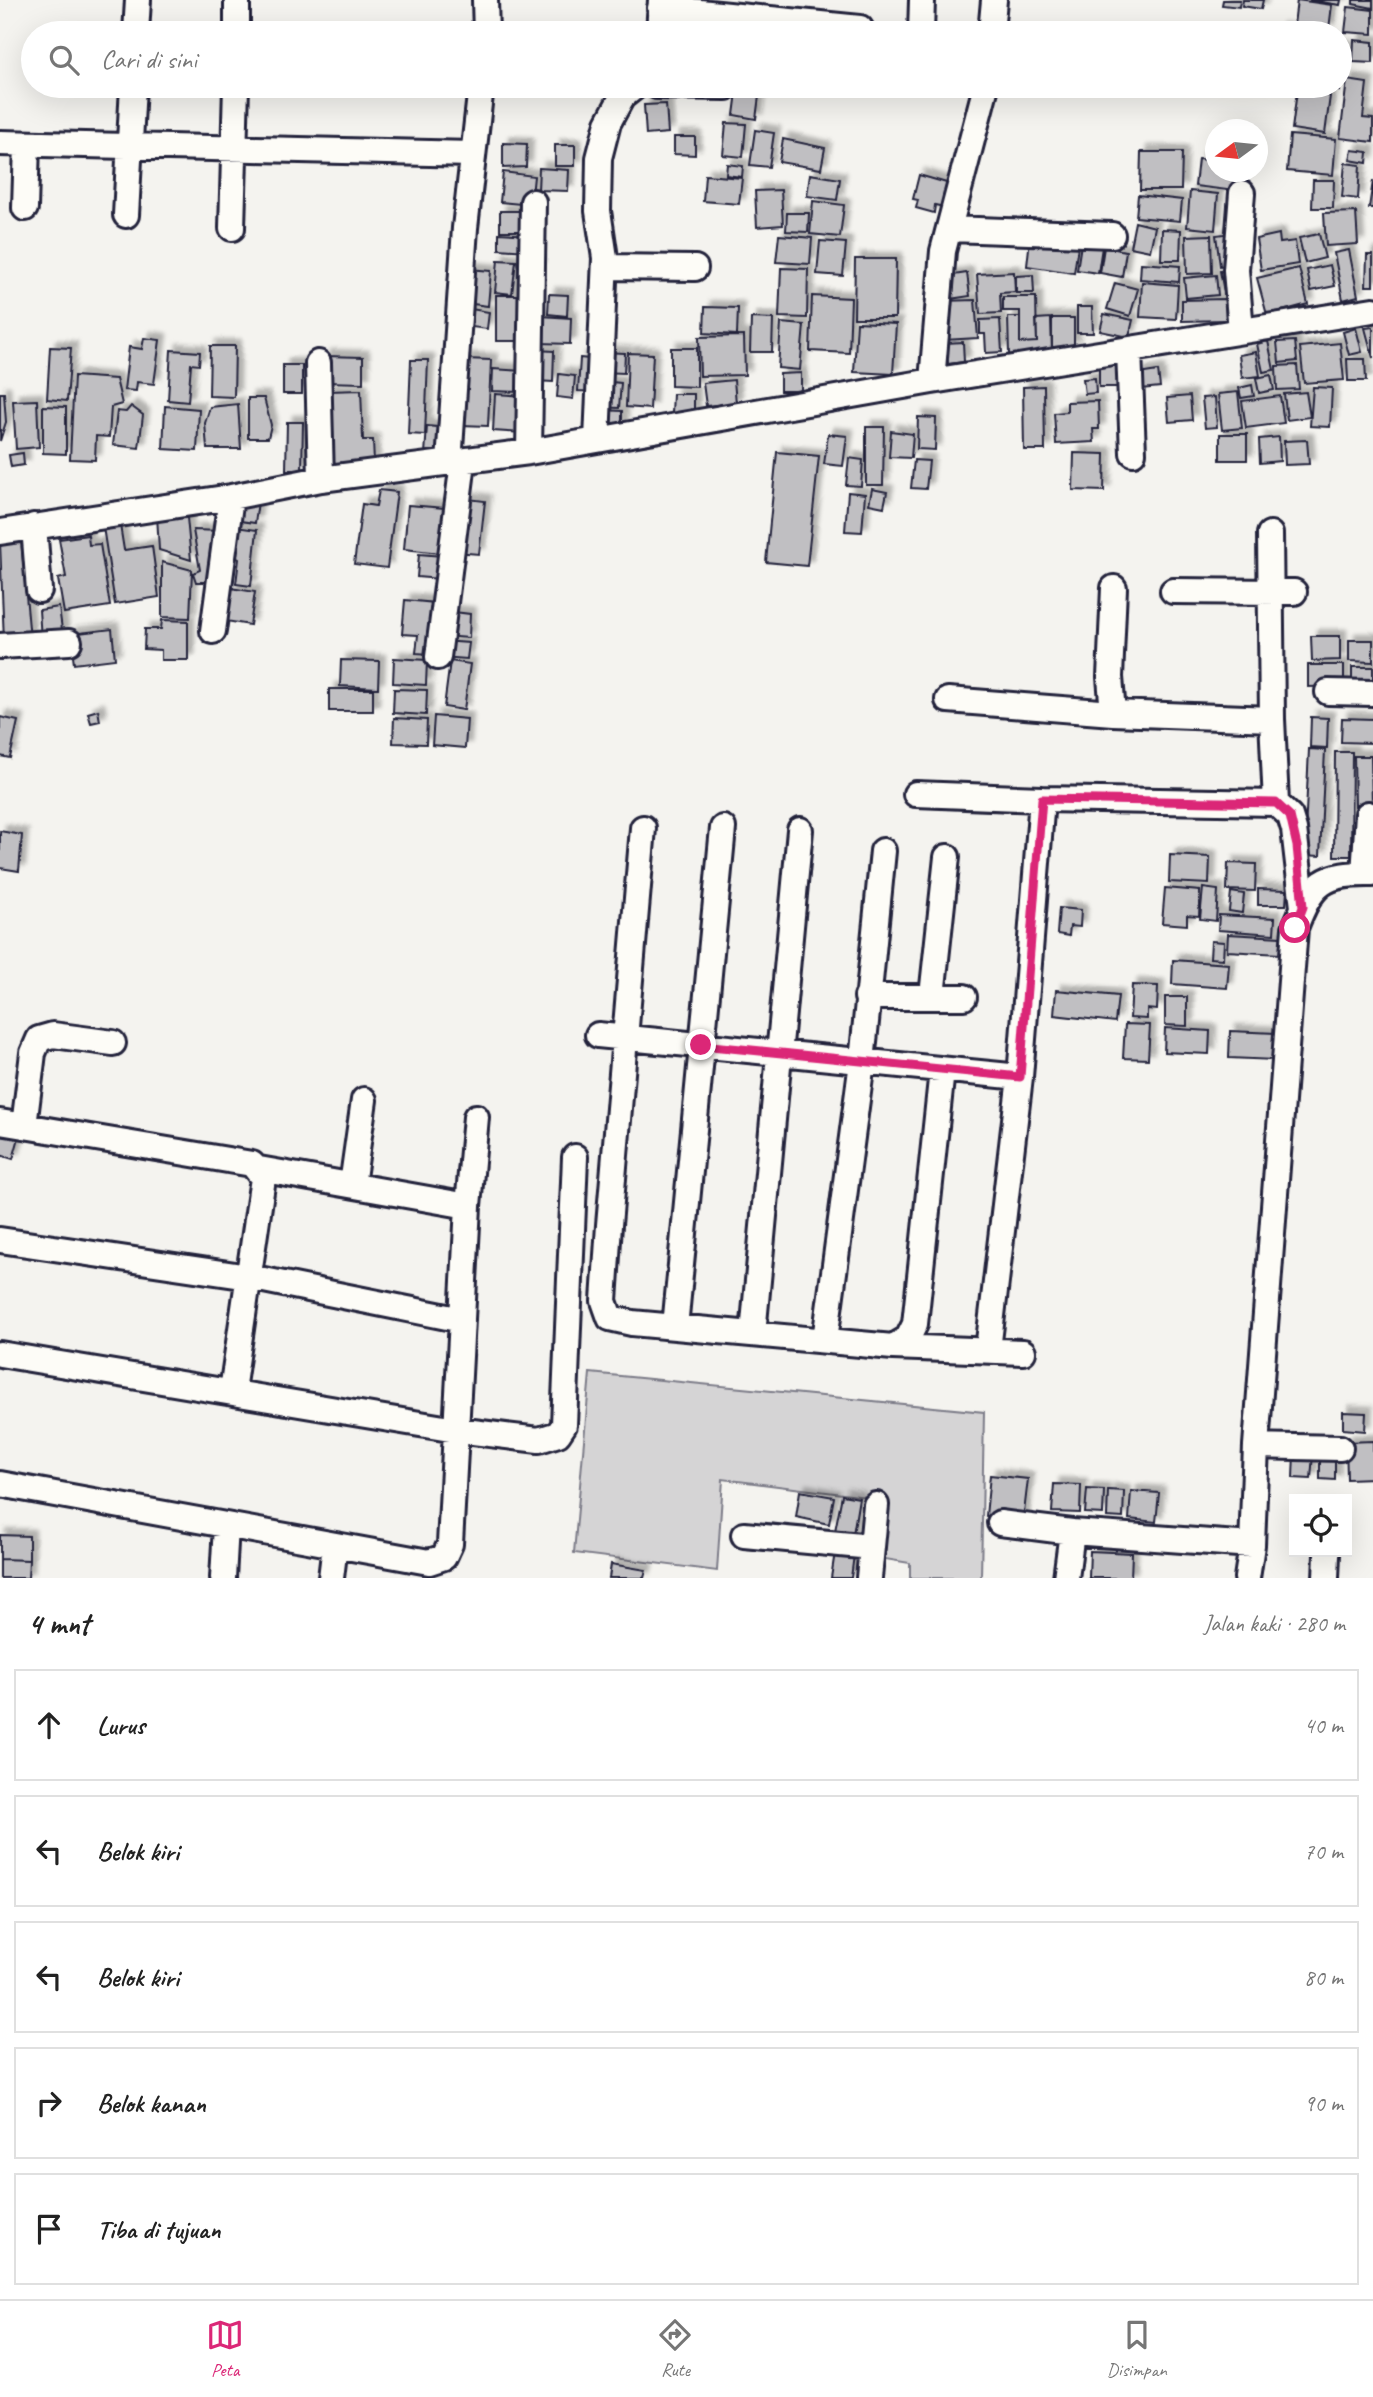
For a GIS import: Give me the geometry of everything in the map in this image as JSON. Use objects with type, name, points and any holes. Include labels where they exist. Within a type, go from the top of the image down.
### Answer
[{"type":"street","points":[[137,21],[138,0]]},
{"type":"street","points":[[237,0],[237,21]]},
{"type":"street","points":[[485,0],[486,21]]},
{"type":"street","points":[[921,21],[922,0]]},
{"type":"street","points":[[992,21],[994,0]]},
{"type":"street","points":[[661,4],[802,21]]},
{"type":"street","points":[[126,215],[132,98]]},
{"type":"street","points":[[232,228],[236,98]]},
{"type":"street","points":[[438,657],[456,462],[473,154],[480,98]]},
{"type":"street","points":[[597,440],[605,267],[598,211],[599,158],[608,123],[621,98]]},
{"type":"street","points":[[932,381],[940,269],[983,98]]},
{"type":"street","points":[[0,143],[473,154]]},
{"type":"street","points":[[25,208],[27,144]]},
{"type":"street","points":[[1241,331],[1236,270],[1242,193]]},
{"type":"street","points":[[529,452],[533,202]]},
{"type":"street","points":[[950,229],[1112,234]]},
{"type":"street","points":[[605,267],[695,268]]},
{"type":"street","points":[[0,533],[231,497],[321,479],[529,452],[932,381],[1373,310]]},
{"type":"street","points":[[1129,350],[1133,453]]},
{"type":"street","points":[[318,363],[321,479]]},
{"type":"street","points":[[213,631],[231,497]]},
{"type":"street","points":[[34,526],[39,590]]},
{"type":"street","points":[[1270,534],[1282,593],[1272,719],[1276,803]]},
{"type":"street","points":[[1113,713],[1110,677],[1114,588]]},
{"type":"street","points":[[1173,591],[1282,593]]},
{"type":"street","points":[[0,646],[69,642]]},
{"type":"street","points":[[1328,692],[1373,693]]},
{"type":"street","points":[[948,699],[1113,713],[1272,719]]},
{"type":"street","points":[[916,794],[1276,803],[1290,816],[1294,829],[1303,907]]},
{"type":"street","points":[[988,1350],[1020,1077],[1042,799]]},
{"type":"street","points":[[1247,1578],[1252,1545],[1256,1446],[1295,928],[1313,889],[1326,878],[1369,874],[1368,814]]},
{"type":"street","points":[[643,828],[610,1036],[606,1310],[610,1318],[632,1323],[893,1346],[1023,1352]]},
{"type":"street","points":[[675,1327],[723,828]]},
{"type":"street","points":[[753,1334],[800,830]]},
{"type":"street","points":[[825,1340],[862,1062],[883,851]]},
{"type":"street","points":[[932,996],[947,857]]},
{"type":"street","points":[[867,997],[964,997]]},
{"type":"street","points":[[113,1043],[52,1035],[39,1039],[12,1124],[252,1164],[259,1169],[468,1206]]},
{"type":"street","points":[[610,1036],[1020,1077]]},
{"type":"street","points":[[893,1346],[908,1338],[915,1324],[942,1070]]},
{"type":"street","points":[[352,1185],[364,1100]]},
{"type":"street","points":[[0,1484],[429,1562],[444,1567],[450,1544],[468,1206],[476,1117]]},
{"type":"street","points":[[0,1354],[456,1430],[540,1440],[558,1434],[564,1425],[575,1157]]},
{"type":"street","points":[[233,1391],[263,1178],[259,1169]]},
{"type":"street","points":[[0,1240],[249,1277],[462,1320]]},
{"type":"street","points":[[1256,1446],[1340,1448]]},
{"type":"street","points":[[869,1578],[876,1505]]},
{"type":"street","points":[[1000,1523],[1072,1532],[1252,1545]]},
{"type":"street","points":[[223,1578],[226,1525]]},
{"type":"street","points":[[1066,1578],[1072,1532]]},
{"type":"street","points":[[744,1535],[872,1547]]},
{"type":"street","points":[[331,1578],[335,1545]]},
{"type":"shaded area","points":[[590,1373],[984,1412],[981,1578],[910,1578],[910,1563],[879,1558],[882,1499],[723,1479],[717,1571],[574,1553]]},
{"type":"building","points":[[1223,0],[1240,0],[1239,7],[1222,5]]},
{"type":"building","points":[[1243,0],[1263,0],[1261,9],[1242,6]]},
{"type":"building","points":[[1297,0],[1332,5],[1330,21],[1294,21]]},
{"type":"building","points":[[1309,0],[1341,0],[1340,5]]},
{"type":"building","points":[[1353,0],[1373,0],[1373,8],[1353,4]]},
{"type":"building","points":[[1348,7],[1373,10],[1373,34],[1352,32],[1352,21],[1346,21]]},
{"type":"building","points":[[1354,40],[1373,42],[1373,63],[1353,62]]},
{"type":"building","points":[[1352,81],[1367,83],[1363,118],[1373,119],[1373,142],[1340,138],[1345,98],[1352,98]]},
{"type":"building","points":[[736,98],[759,98],[756,119],[734,115]]},
{"type":"building","points":[[1296,98],[1330,98],[1325,134],[1292,129]]},
{"type":"building","points":[[666,104],[668,133],[646,135],[644,105]]},
{"type":"building","points":[[726,123],[746,124],[743,157],[723,155]]},
{"type":"building","points":[[755,130],[774,133],[769,167],[750,165]]},
{"type":"building","points":[[1290,135],[1336,139],[1333,175],[1287,171]]},
{"type":"building","points":[[674,137],[695,137],[695,155],[674,154]]},
{"type":"building","points":[[783,139],[825,148],[821,169],[779,162]]},
{"type":"building","points":[[503,143],[527,144],[526,167],[503,168]]},
{"type":"building","points":[[555,145],[575,145],[575,166],[555,166]]},
{"type":"building","points":[[1352,150],[1368,152],[1367,163],[1350,160]]},
{"type":"building","points":[[1141,152],[1182,152],[1181,190],[1140,190]]},
{"type":"building","points":[[1198,159],[1205,160],[1205,182],[1236,182],[1235,191],[1195,186]]},
{"type":"building","points":[[1345,163],[1360,165],[1358,199],[1342,197]]},
{"type":"building","points":[[727,164],[743,166],[742,177],[726,175]]},
{"type":"building","points":[[539,168],[569,170],[568,191],[538,190]]},
{"type":"building","points":[[503,172],[534,176],[531,205],[500,202]]},
{"type":"building","points":[[810,174],[840,179],[837,200],[807,196]]},
{"type":"building","points":[[705,175],[742,178],[739,204],[703,201]]},
{"type":"building","points":[[919,175],[950,184],[944,207],[935,205],[934,213],[916,208],[918,200],[913,199]]},
{"type":"building","points":[[1313,180],[1334,180],[1333,208],[1312,208]]},
{"type":"building","points":[[1373,181],[1373,208],[1369,208]]},
{"type":"building","points":[[781,190],[783,225],[757,227],[755,191]]},
{"type":"building","points":[[1190,191],[1218,194],[1215,230],[1187,227]]},
{"type":"building","points":[[1138,195],[1182,200],[1180,221],[1136,217]]},
{"type":"building","points":[[813,201],[844,205],[840,237],[810,234]]},
{"type":"building","points":[[500,211],[530,211],[530,231],[500,231]]},
{"type":"building","points":[[1356,212],[1358,244],[1326,246],[1324,213]]},
{"type":"building","points":[[787,213],[809,213],[808,232],[786,231]]},
{"type":"building","points":[[1135,222],[1155,227],[1150,251],[1130,247]]},
{"type":"building","points":[[1162,229],[1181,230],[1180,260],[1161,260]]},
{"type":"building","points":[[499,233],[529,235],[528,251],[499,249]]},
{"type":"building","points":[[1231,233],[1235,264],[1220,266],[1216,235]]},
{"type":"building","points":[[1279,234],[1280,243],[1295,241],[1298,264],[1261,270],[1256,239]]},
{"type":"building","points":[[1319,234],[1325,258],[1305,263],[1299,238]]},
{"type":"building","points":[[779,235],[812,238],[810,264],[776,262]]},
{"type":"building","points":[[1211,235],[1212,273],[1187,274],[1186,236]]},
{"type":"building","points":[[1030,239],[1078,246],[1074,273],[1027,266]]},
{"type":"building","points":[[820,241],[846,243],[843,276],[817,274]]},
{"type":"building","points":[[1081,244],[1102,247],[1098,273],[1077,270]]},
{"type":"building","points":[[1104,247],[1126,251],[1122,277],[1100,273]]},
{"type":"building","points":[[1349,250],[1358,296],[1343,300],[1334,253]]},
{"type":"building","points":[[1367,255],[1373,255],[1373,286],[1366,286]]},
{"type":"building","points":[[855,259],[896,259],[895,318],[854,318]]},
{"type":"building","points":[[498,260],[516,261],[512,294],[495,292]]},
{"type":"building","points":[[1141,263],[1180,266],[1179,282],[1140,279]]},
{"type":"building","points":[[1330,265],[1335,286],[1311,291],[1307,270]]},
{"type":"building","points":[[781,268],[808,269],[807,318],[779,317]]},
{"type":"building","points":[[1299,268],[1308,304],[1267,315],[1257,278]]},
{"type":"building","points":[[469,269],[491,271],[488,306],[465,303]]},
{"type":"building","points":[[1230,269],[1235,290],[1224,292],[1220,271]]},
{"type":"building","points":[[1014,272],[1015,292],[1000,293],[1001,313],[980,314],[977,274]]},
{"type":"building","points":[[967,273],[970,296],[950,299],[947,276]]},
{"type":"building","points":[[1033,275],[1034,293],[1016,293],[1016,276]]},
{"type":"building","points":[[1216,275],[1218,295],[1186,298],[1184,278]]},
{"type":"building","points":[[1142,282],[1178,285],[1176,319],[1140,317]]},
{"type":"building","points":[[1115,283],[1138,289],[1130,316],[1107,309]]},
{"type":"building","points":[[549,294],[568,295],[567,316],[548,314]]},
{"type":"building","points":[[496,295],[527,295],[520,341],[496,341]]},
{"type":"building","points":[[812,296],[851,298],[849,353],[810,351]]},
{"type":"building","points":[[1003,297],[1036,297],[1037,342],[1020,343],[1020,311],[1003,311]]},
{"type":"building","points":[[1225,299],[1226,320],[1182,321],[1182,300]]},
{"type":"building","points":[[975,300],[978,338],[944,340],[942,301]]},
{"type":"building","points":[[705,307],[738,308],[737,335],[704,333]]},
{"type":"building","points":[[1077,307],[1092,307],[1093,333],[1077,333]]},
{"type":"building","points":[[465,308],[489,312],[487,329],[463,326]]},
{"type":"building","points":[[1104,314],[1133,320],[1129,337],[1100,331]]},
{"type":"building","points":[[541,316],[571,318],[570,344],[540,343]]},
{"type":"building","points":[[1008,317],[1020,317],[1020,343],[1037,342],[1036,319],[1051,318],[1052,354],[1009,355]]},
{"type":"building","points":[[751,318],[773,319],[772,352],[750,352]]},
{"type":"building","points":[[1052,318],[1074,318],[1074,346],[1052,347]]},
{"type":"building","points":[[1000,319],[1002,352],[986,353],[985,334],[980,334],[980,320]]},
{"type":"building","points":[[857,322],[896,324],[893,374],[854,372]]},
{"type":"building","points":[[781,323],[804,325],[800,370],[778,368]]},
{"type":"building","points":[[1373,327],[1373,358],[1365,328]]},
{"type":"building","points":[[1356,328],[1362,352],[1349,355],[1343,332]]},
{"type":"building","points":[[744,336],[745,375],[700,376],[699,337]]},
{"type":"building","points":[[144,338],[160,340],[154,384],[137,382],[136,391],[124,390],[129,347],[142,349]]},
{"type":"building","points":[[1268,341],[1274,370],[1263,372],[1257,344]]},
{"type":"building","points":[[1295,341],[1297,361],[1279,363],[1277,342]]},
{"type":"building","points":[[963,342],[964,362],[948,364],[946,343]]},
{"type":"building","points":[[1340,343],[1344,380],[1304,383],[1300,347]]},
{"type":"building","points":[[210,346],[235,346],[234,397],[209,396]]},
{"type":"building","points":[[50,347],[71,348],[67,401],[47,399]]},
{"type":"building","points":[[671,348],[697,348],[697,387],[671,386]]},
{"type":"building","points":[[171,350],[200,352],[199,365],[191,364],[188,402],[168,400]]},
{"type":"building","points":[[537,350],[554,351],[553,382],[536,381]]},
{"type":"building","points":[[602,352],[625,353],[624,373],[602,372]]},
{"type":"building","points":[[1256,352],[1260,376],[1242,378],[1239,355]]},
{"type":"building","points":[[628,353],[653,354],[650,409],[626,407]]},
{"type":"building","points":[[325,356],[363,357],[363,383],[324,382]]},
{"type":"building","points":[[580,358],[598,360],[596,392],[578,391]]},
{"type":"building","points":[[465,359],[491,360],[488,426],[461,425]]},
{"type":"building","points":[[1347,359],[1365,359],[1366,381],[1348,381]]},
{"type":"building","points":[[411,360],[428,360],[425,435],[408,434]]},
{"type":"building","points":[[283,365],[302,365],[302,394],[283,394]]},
{"type":"building","points":[[1297,365],[1299,389],[1277,390],[1276,366]]},
{"type":"building","points":[[1099,366],[1118,366],[1118,387],[1099,387]]},
{"type":"building","points":[[493,369],[522,371],[521,392],[492,391]]},
{"type":"building","points":[[1158,371],[1160,387],[1141,389],[1138,374]]},
{"type":"building","points":[[801,373],[801,391],[780,391],[780,374]]},
{"type":"building","points":[[559,374],[575,376],[573,399],[557,397]]},
{"type":"building","points":[[1271,375],[1274,390],[1259,393],[1256,378]]},
{"type":"building","points":[[74,376],[116,379],[122,404],[111,407],[109,437],[96,436],[95,460],[70,459]]},
{"type":"building","points":[[1095,378],[1096,393],[1085,394],[1083,379]]},
{"type":"building","points":[[734,380],[736,403],[706,406],[703,383]]},
{"type":"building","points":[[601,381],[621,383],[619,408],[600,407]]},
{"type":"building","points":[[1252,385],[1254,396],[1241,398],[1239,388]]},
{"type":"building","points":[[1044,386],[1045,450],[1024,450],[1023,387]]},
{"type":"building","points":[[1313,387],[1332,388],[1330,427],[1310,426]]},
{"type":"building","points":[[361,390],[363,440],[373,440],[374,463],[330,465],[328,391]]},
{"type":"building","points":[[1238,392],[1242,428],[1222,430],[1218,394]]},
{"type":"building","points":[[1306,392],[1310,417],[1287,420],[1284,394]]},
{"type":"building","points":[[0,393],[4,393],[6,422],[0,441]]},
{"type":"building","points":[[495,394],[525,396],[523,433],[493,431]]},
{"type":"building","points":[[673,394],[694,394],[694,414],[672,413]]},
{"type":"building","points":[[1190,396],[1192,420],[1169,422],[1167,398]]},
{"type":"building","points":[[1280,396],[1284,423],[1246,428],[1242,401]]},
{"type":"building","points":[[1215,397],[1217,427],[1205,428],[1202,398]]},
{"type":"building","points":[[248,398],[264,398],[271,425],[268,438],[248,438]]},
{"type":"building","points":[[37,400],[39,447],[16,449],[13,401]]},
{"type":"building","points":[[1098,401],[1099,429],[1093,429],[1094,442],[1056,444],[1054,413],[1067,412],[1067,402]]},
{"type":"building","points":[[238,404],[241,449],[207,449],[205,423],[210,407]]},
{"type":"building","points":[[43,406],[66,407],[66,454],[43,453]]},
{"type":"building","points":[[131,406],[143,415],[139,448],[113,445],[117,411],[126,412]]},
{"type":"building","points":[[165,406],[199,409],[197,451],[163,449]]},
{"type":"building","points":[[602,410],[622,411],[622,428],[601,428]]},
{"type":"building","points":[[918,417],[936,418],[935,450],[917,449]]},
{"type":"building","points":[[287,422],[303,422],[302,470],[286,470]]},
{"type":"building","points":[[427,426],[448,428],[446,455],[425,454]]},
{"type":"building","points":[[866,427],[884,427],[883,485],[866,485]]},
{"type":"building","points":[[891,431],[913,434],[911,458],[889,457]]},
{"type":"building","points":[[828,434],[847,436],[843,466],[824,464]]},
{"type":"building","points":[[1220,434],[1247,434],[1247,460],[1220,460]]},
{"type":"building","points":[[1279,437],[1280,461],[1260,463],[1259,439]]},
{"type":"building","points":[[1307,440],[1309,464],[1285,465],[1284,441]]},
{"type":"building","points":[[777,452],[819,456],[807,566],[766,562]]},
{"type":"building","points":[[23,453],[24,465],[11,467],[9,455]]},
{"type":"building","points":[[1074,453],[1105,454],[1104,491],[1073,490]]},
{"type":"building","points":[[849,458],[863,460],[861,486],[846,485]]},
{"type":"building","points":[[914,460],[929,461],[926,489],[911,488]]},
{"type":"building","points":[[872,489],[887,492],[884,507],[869,504]]},
{"type":"building","points":[[379,490],[397,492],[387,568],[354,564],[362,504],[376,506]]},
{"type":"building","points":[[848,492],[865,494],[862,532],[845,531]]},
{"type":"building","points":[[460,498],[485,501],[479,554],[455,552]]},
{"type":"building","points":[[236,499],[258,502],[255,523],[233,520]]},
{"type":"building","points":[[408,505],[445,508],[441,553],[404,549]]},
{"type":"building","points":[[186,507],[191,560],[159,550],[157,515]]},
{"type":"building","points":[[120,525],[124,550],[152,546],[159,597],[115,604],[103,527]]},
{"type":"building","points":[[229,526],[257,530],[251,586],[236,584],[239,559],[226,551]]},
{"type":"building","points":[[193,530],[221,531],[213,582],[196,582],[193,573],[200,570]]},
{"type":"building","points":[[88,535],[89,545],[100,544],[110,606],[64,613],[58,579],[66,577],[59,539]]},
{"type":"building","points":[[21,540],[30,639],[4,641],[0,542]]},
{"type":"building","points":[[419,554],[442,556],[440,579],[417,577]]},
{"type":"building","points":[[162,562],[192,570],[190,618],[162,617]]},
{"type":"building","points":[[231,588],[255,592],[250,625],[226,621]]},
{"type":"building","points":[[405,600],[435,603],[430,654],[416,653],[418,635],[402,634]]},
{"type":"building","points":[[59,607],[63,637],[41,639],[39,610]]},
{"type":"building","points":[[446,611],[470,614],[469,638],[444,636]]},
{"type":"building","points":[[162,620],[188,621],[188,660],[161,660],[161,650],[144,649],[145,629],[161,629]]},
{"type":"building","points":[[112,629],[115,659],[74,664],[70,634]]},
{"type":"building","points":[[1311,636],[1340,636],[1340,660],[1312,661]]},
{"type":"building","points":[[1349,640],[1373,640],[1373,662],[1349,661]]},
{"type":"building","points":[[442,641],[469,643],[467,659],[441,657]]},
{"type":"building","points":[[394,658],[427,660],[426,685],[393,683]]},
{"type":"building","points":[[341,660],[379,661],[378,688],[340,686]]},
{"type":"building","points":[[450,661],[470,664],[464,710],[444,707]]},
{"type":"building","points":[[1308,665],[1344,665],[1344,686],[1308,687]]},
{"type":"building","points":[[1352,667],[1373,667],[1373,690],[1352,689]]},
{"type":"building","points":[[329,689],[373,689],[373,711],[329,711]]},
{"type":"building","points":[[394,689],[427,690],[426,715],[393,713]]},
{"type":"building","points":[[98,710],[100,721],[91,723],[88,713]]},
{"type":"building","points":[[434,716],[467,719],[465,748],[432,745]]},
{"type":"building","points":[[0,717],[18,721],[10,758],[0,756]]},
{"type":"building","points":[[1311,717],[1328,718],[1327,748],[1310,747]]},
{"type":"building","points":[[394,718],[427,720],[426,744],[393,743]]},
{"type":"building","points":[[1342,718],[1373,719],[1373,743],[1341,742]]},
{"type":"building","points":[[1309,749],[1325,750],[1320,856],[1304,855]]},
{"type":"building","points":[[1335,752],[1352,752],[1351,856],[1334,856]]},
{"type":"building","points":[[1354,756],[1371,756],[1372,806],[1355,806]]},
{"type":"building","points":[[0,831],[22,835],[19,871],[0,868]]},
{"type":"building","points":[[1170,855],[1210,857],[1209,884],[1169,882]]},
{"type":"building","points":[[1228,863],[1256,864],[1255,891],[1227,890]]},
{"type":"building","points":[[1165,888],[1200,891],[1199,916],[1187,915],[1187,925],[1162,923]]},
{"type":"building","points":[[1203,888],[1218,890],[1216,921],[1200,919]]},
{"type":"building","points":[[1258,889],[1287,890],[1286,905],[1258,905]]},
{"type":"building","points":[[1231,892],[1244,894],[1242,913],[1229,911]]},
{"type":"building","points":[[1059,908],[1081,910],[1080,927],[1070,926],[1069,936],[1057,934]]},
{"type":"building","points":[[1219,915],[1275,918],[1274,934],[1218,930]]},
{"type":"building","points":[[1228,934],[1281,937],[1280,954],[1227,951]]},
{"type":"building","points":[[1211,941],[1224,942],[1223,959],[1210,958]]},
{"type":"building","points":[[1173,960],[1229,964],[1227,988],[1172,984]]},
{"type":"building","points":[[1132,985],[1158,986],[1157,1010],[1147,1009],[1147,1019],[1130,1018]]},
{"type":"building","points":[[1056,990],[1118,996],[1115,1022],[1054,1015]]},
{"type":"building","points":[[1165,997],[1187,997],[1187,1026],[1165,1025]]},
{"type":"building","points":[[1125,1024],[1150,1025],[1148,1059],[1123,1058]]},
{"type":"building","points":[[1165,1028],[1210,1031],[1209,1054],[1164,1052]]},
{"type":"building","points":[[1230,1031],[1276,1033],[1275,1060],[1229,1058]]},
{"type":"building","points":[[0,1128],[20,1134],[13,1159],[0,1155]]},
{"type":"building","points":[[1343,1412],[1366,1413],[1365,1431],[1343,1429]]},
{"type":"building","points":[[1373,1441],[1373,1478],[1347,1479],[1346,1442]]},
{"type":"building","points":[[1320,1451],[1335,1452],[1335,1480],[1320,1479]]},
{"type":"building","points":[[1294,1453],[1313,1454],[1311,1479],[1293,1478]]},
{"type":"building","points":[[990,1475],[1028,1479],[1023,1521],[986,1516]]},
{"type":"building","points":[[1054,1484],[1081,1485],[1080,1513],[1052,1512]]},
{"type":"building","points":[[1087,1489],[1104,1490],[1103,1514],[1085,1513]]},
{"type":"building","points":[[1108,1490],[1124,1491],[1123,1518],[1107,1517]]},
{"type":"building","points":[[800,1491],[834,1497],[829,1524],[796,1517]]},
{"type":"building","points":[[1131,1491],[1159,1493],[1156,1522],[1129,1519]]},
{"type":"building","points":[[842,1495],[859,1498],[852,1540],[834,1536]]},
{"type":"building","points":[[0,1535],[29,1536],[29,1560],[0,1559]]},
{"type":"building","points":[[1090,1551],[1132,1553],[1131,1578],[1089,1578]]},
{"type":"building","points":[[835,1552],[854,1555],[851,1578],[831,1578]]},
{"type":"building","points":[[0,1559],[29,1560],[28,1578],[0,1578]]},
{"type":"building","points":[[611,1564],[646,1570],[644,1578],[609,1578]]},
{"type":"route","points":[[701,1045],[1020,1077],[1042,799],[1276,803],[1290,816],[1297,846],[1303,907],[1295,928]]}]
